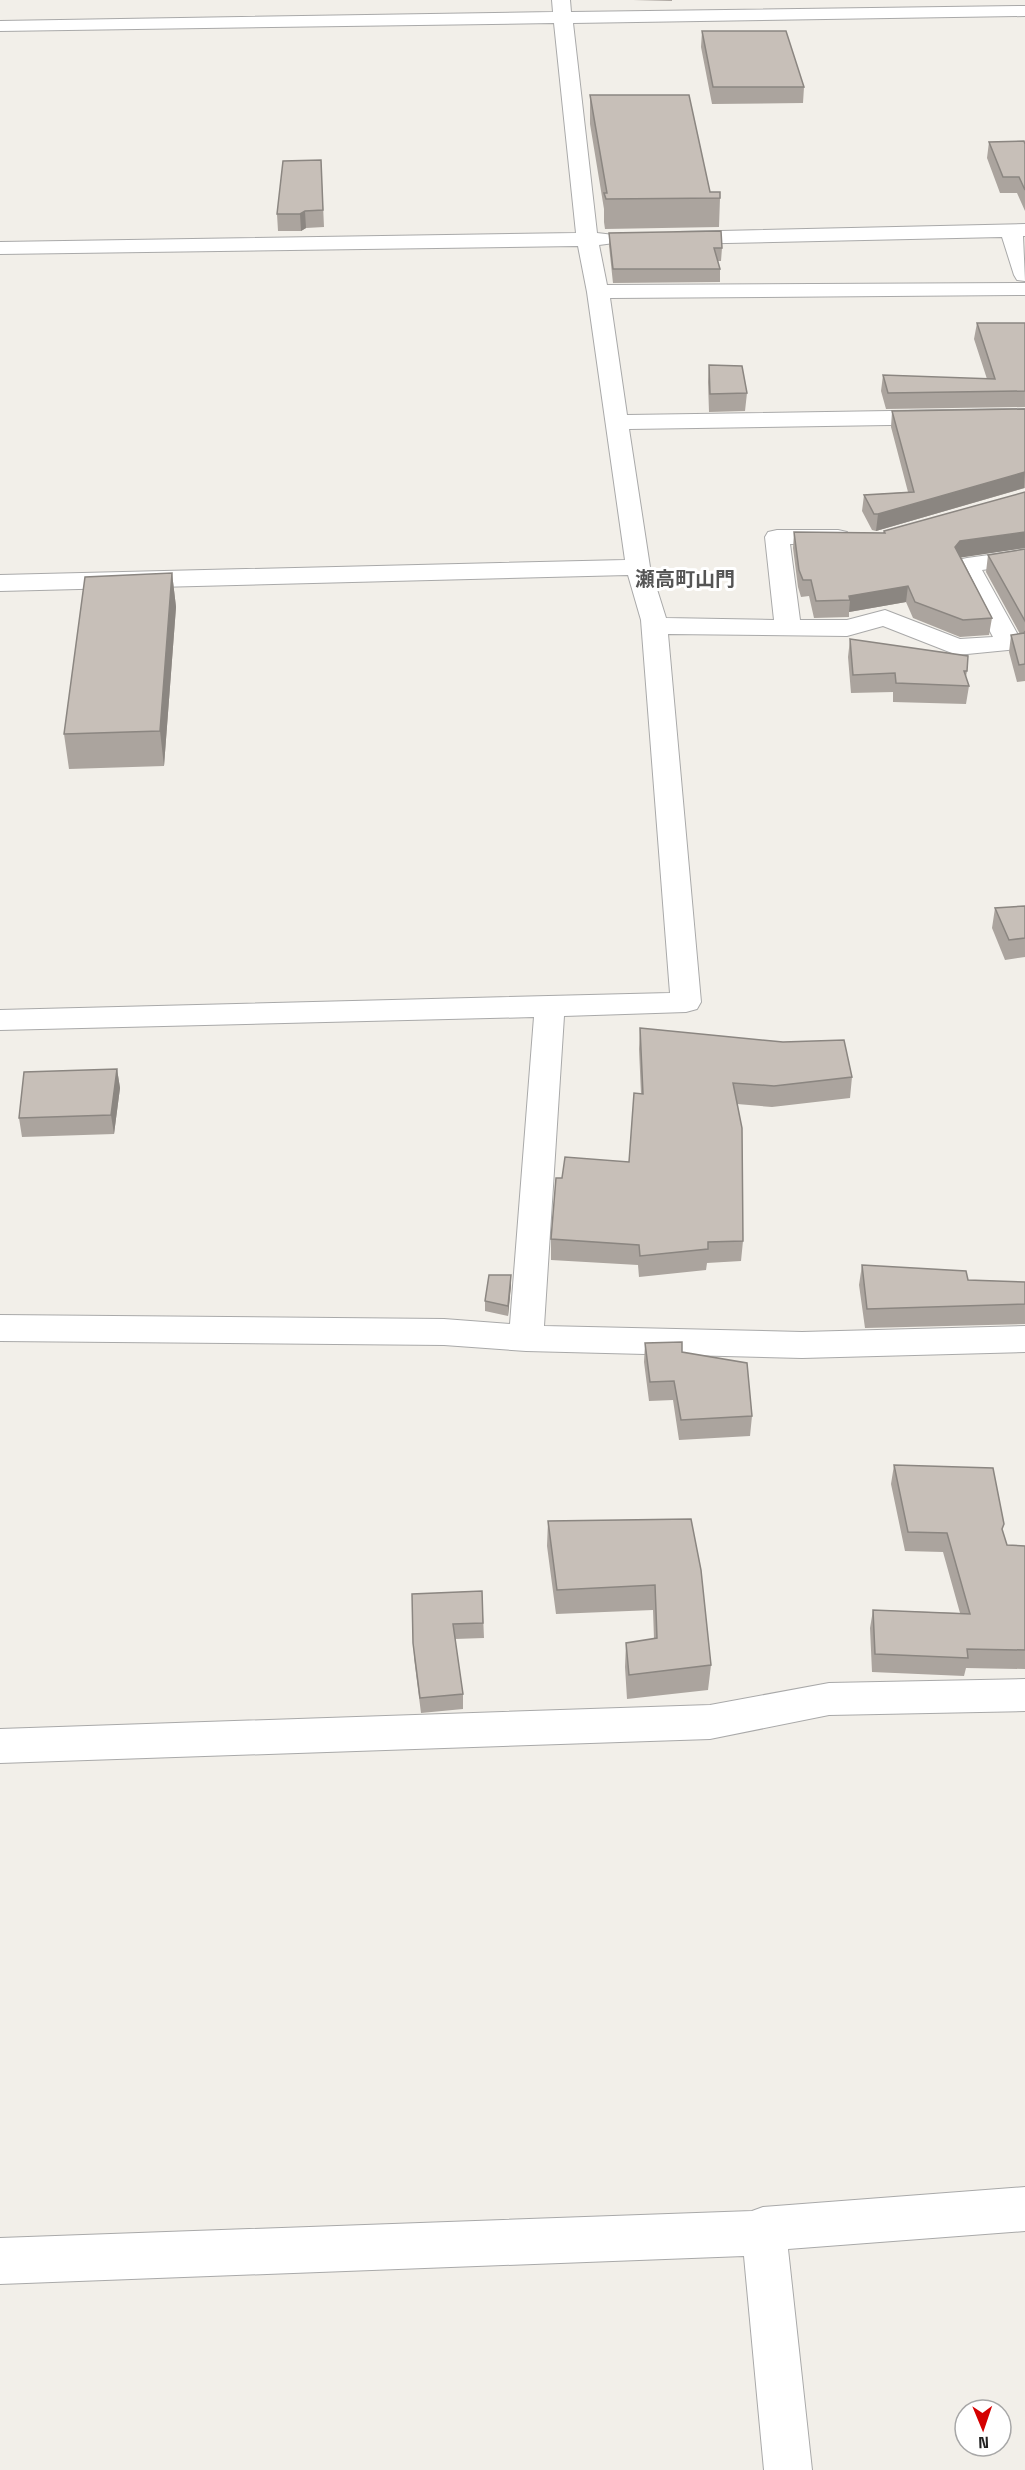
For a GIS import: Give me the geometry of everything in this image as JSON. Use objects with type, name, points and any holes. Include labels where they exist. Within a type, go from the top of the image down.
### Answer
[{"type":"street","points":[[0,26],[562,9],[1025,11]]},
{"type":"street","points":[[0,1020],[686,1002],[654,626],[638,567],[598,292],[587,240],[562,9]]},
{"type":"street","points":[[657,238],[1018,231],[1025,275]]},
{"type":"street","points":[[0,248],[622,239]]},
{"type":"street","points":[[598,292],[1025,289]]},
{"type":"street","points":[[617,422],[1025,416]]},
{"type":"street","points":[[788,626],[777,537],[823,536],[866,540]]},
{"type":"street","points":[[654,626],[847,628],[885,618],[957,647],[1010,644],[967,565],[1025,557]]},
{"type":"street","points":[[0,583],[638,567]]},
{"type":"street","points":[[526,1338],[550,1007]]},
{"type":"street","points":[[0,1328],[444,1332],[526,1338],[802,1345],[1025,1339]]},
{"type":"street","points":[[0,1746],[710,1722],[829,1699],[1025,1695]]},
{"type":"street","points":[[788,2470],[763,2229],[1025,2209]]},
{"type":"street","points":[[0,2261],[764,2233]]},
{"type":"building","points":[[702,31],[786,31],[804,87],[713,87]]},
{"type":"building","points":[[590,95],[689,95],[710,192],[720,192],[720,198],[606,199],[604,193],[607,193]]},
{"type":"building","points":[[1024,141],[1025,190],[1019,177],[1003,177],[989,142]]},
{"type":"building","points":[[321,160],[323,210],[305,211],[300,214],[277,214],[283,161]]},
{"type":"building","points":[[721,231],[722,248],[714,248],[720,269],[613,269],[609,233]]},
{"type":"building","points":[[977,323],[1025,323],[1025,391],[888,393],[883,375],[995,379]]},
{"type":"building","points":[[709,365],[742,366],[747,393],[710,394]]},
{"type":"building","points":[[1025,409],[1025,472],[874,514],[864,495],[914,492],[892,411]]},
{"type":"building","points":[[1025,492],[1025,532],[960,541],[955,547],[992,618],[963,620],[915,602],[908,586],[849,596],[850,600],[816,601],[811,580],[803,580],[799,570],[794,532],[885,533],[884,531]]},
{"type":"building","points":[[1025,549],[1025,621],[988,555]]},
{"type":"building","points":[[172,573],[160,731],[64,734],[85,577]]},
{"type":"building","points":[[1025,631],[1025,664],[1019,665],[1011,635]]},
{"type":"building","points":[[850,639],[968,656],[967,671],[964,671],[969,686],[896,683],[895,673],[853,675]]},
{"type":"building","points":[[1025,906],[1025,938],[1009,940],[995,908]]},
{"type":"building","points":[[640,1028],[783,1042],[844,1040],[852,1077],[774,1086],[733,1083],[742,1128],[743,1241],[708,1242],[708,1249],[640,1256],[639,1245],[551,1239],[556,1178],[562,1178],[565,1157],[629,1162],[634,1093],[643,1094]]},
{"type":"building","points":[[117,1069],[111,1115],[19,1118],[24,1072]]},
{"type":"building","points":[[862,1265],[966,1271],[968,1280],[1025,1282],[1025,1304],[867,1309]]},
{"type":"building","points":[[489,1275],[511,1275],[508,1306],[485,1301]]},
{"type":"building","points":[[682,1342],[682,1352],[747,1363],[752,1416],[681,1420],[674,1381],[650,1382],[645,1343]]},
{"type":"building","points":[[894,1465],[993,1468],[1004,1524],[1002,1529],[1007,1545],[1025,1546],[1025,1650],[967,1649],[968,1658],[875,1654],[873,1610],[970,1614],[947,1533],[908,1532]]},
{"type":"building","points":[[691,1519],[701,1570],[711,1665],[629,1675],[626,1643],[657,1638],[655,1585],[557,1590],[548,1521]]},
{"type":"building","points":[[482,1591],[483,1623],[453,1624],[463,1694],[420,1698],[413,1643],[412,1594]]},
{"type":"district","name":"瀬高町山門","points":[[685,579]]}]
